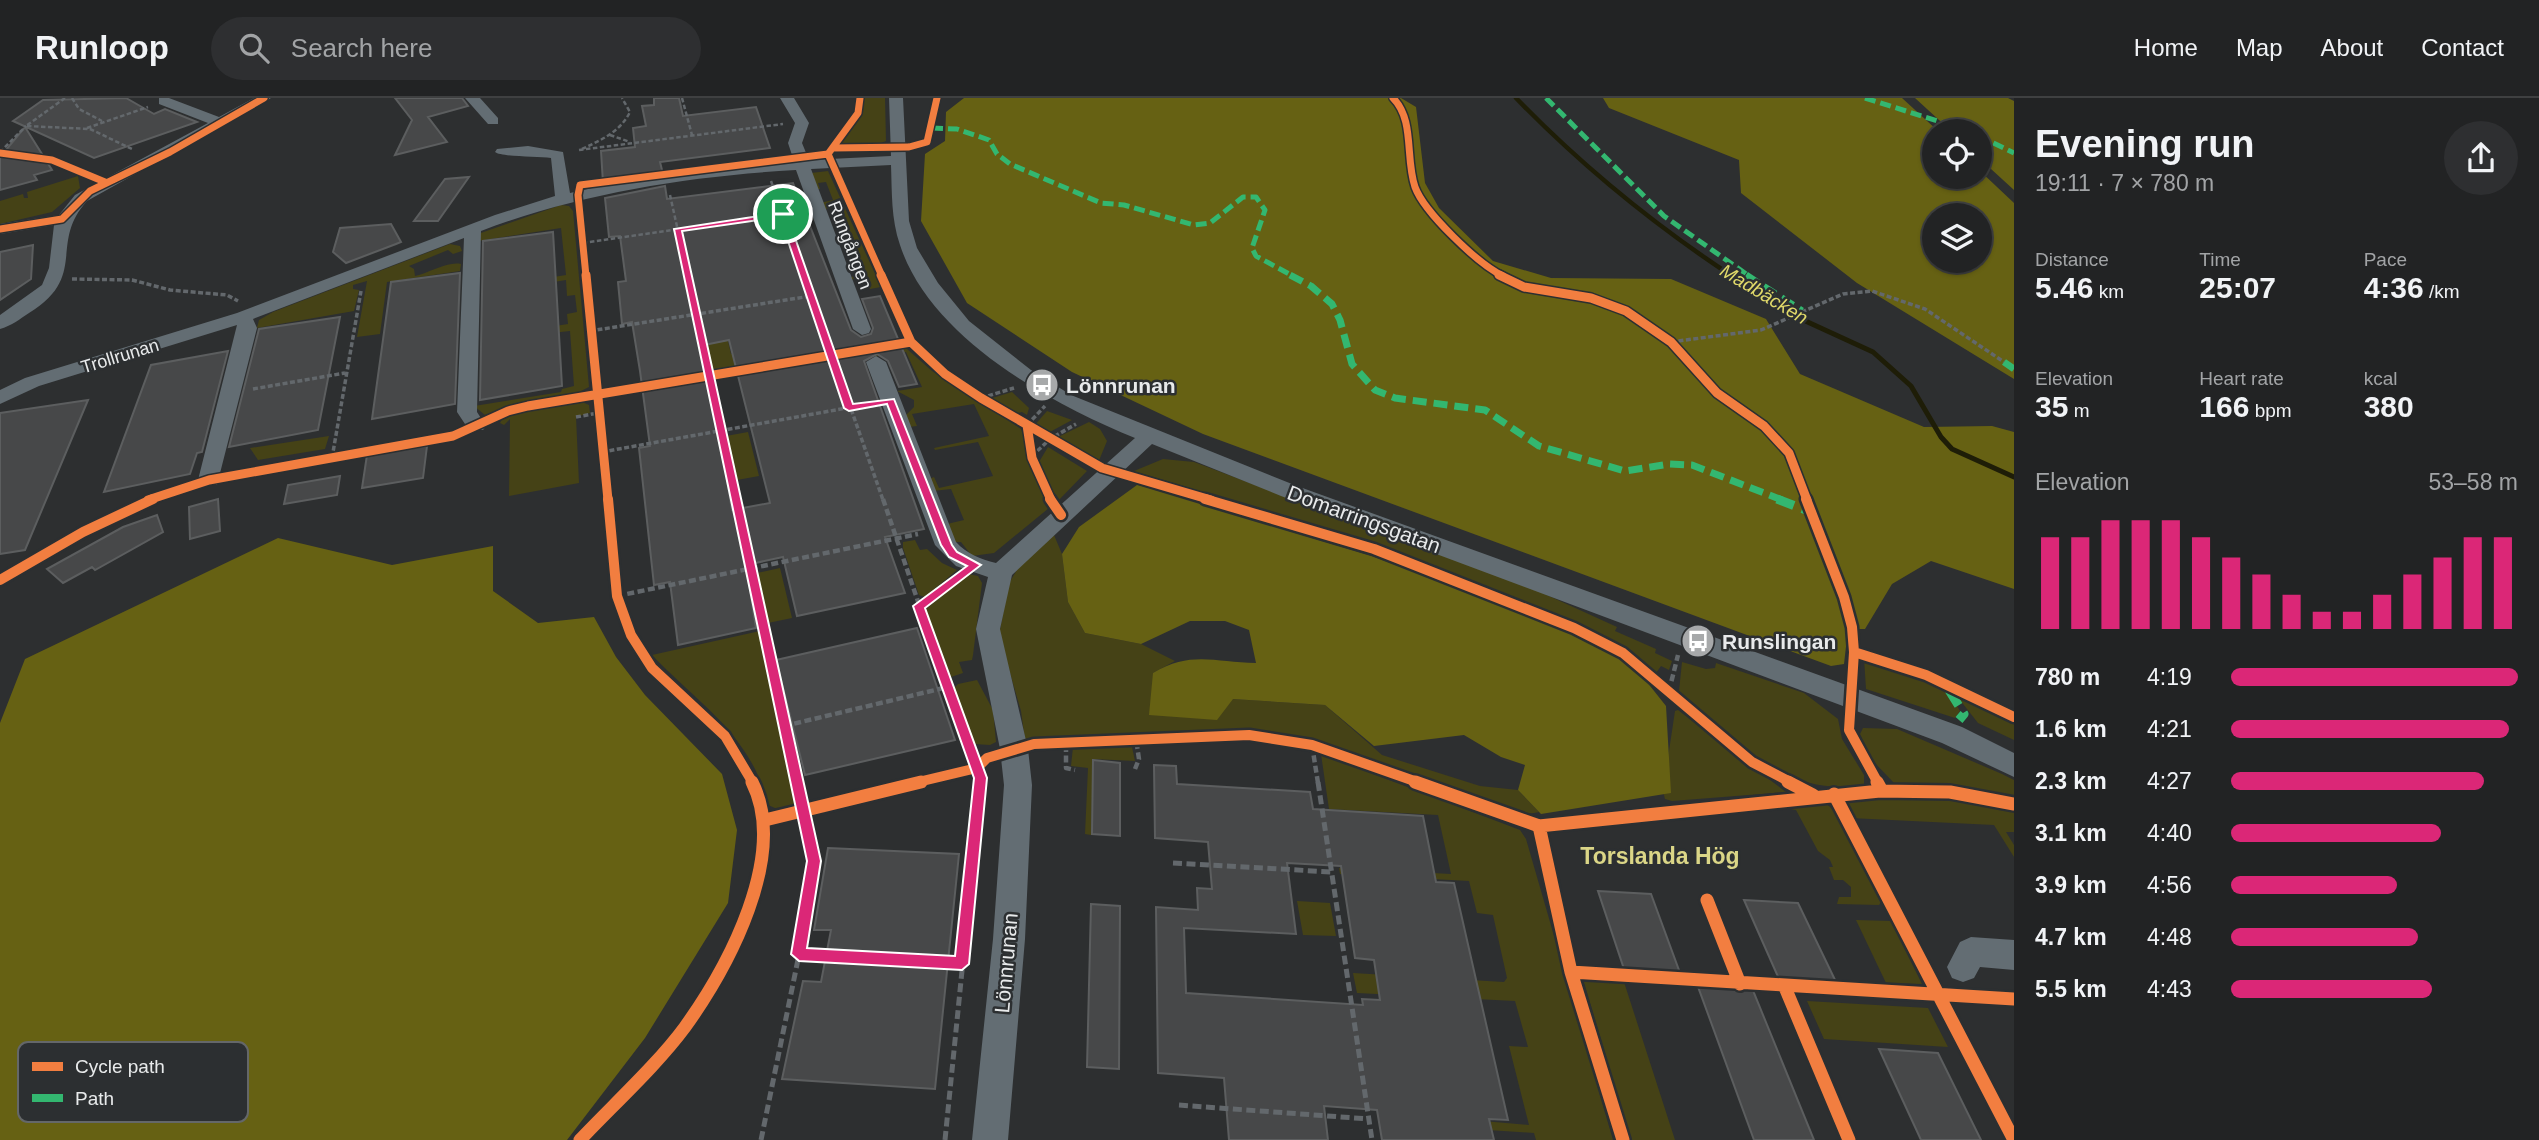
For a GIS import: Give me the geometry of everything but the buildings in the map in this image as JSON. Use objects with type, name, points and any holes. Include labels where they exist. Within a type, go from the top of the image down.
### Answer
[{"type":"street","points":[[0,229],[62,219],[90,191],[170,152],[264,98]]},
{"type":"street","points":[[472,98],[493,121]]},
{"type":"street","points":[[787,98],[802,123]]},
{"type":"street","name":"Domarringsgatan","points":[[896,98],[899,118],[901,221],[909,248],[948,310],[962,325],[1024,374],[1093,412],[1149,436],[1535,583],[1781,670],[1952,736],[2014,766]]},
{"type":"street","points":[[164,102],[220,122]]},
{"type":"street","points":[[802,123],[810,106]]},
{"type":"street","name":"Rungången","points":[[802,123],[795,143],[803,163],[804,181],[862,329]]},
{"type":"street","points":[[502,152],[528,150],[553,152],[558,155],[563,198]]},
{"type":"street","name":"Trollrunan","points":[[0,398],[32,382],[251,314],[472,229],[563,198],[766,167],[898,160]]},
{"type":"street","points":[[0,323],[38,298],[53,281],[62,219]]},
{"type":"street","points":[[472,229],[467,412],[476,426]]},
{"type":"street","points":[[209,480],[251,314]]},
{"type":"street","points":[[876,362],[940,529],[953,554],[988,568]]},
{"type":"street","name":"Lönnrunan","points":[[990,1140],[1009,939],[1018,785],[1014,748],[988,629],[988,568],[1020,551],[1149,436]]},
{"type":"street","points":[[1963,967],[1971,952],[2014,955]]},
{"type":"path","points":[[0,152],[26,126],[65,98]]},
{"type":"path","points":[[72,98],[79,109],[102,121]]},
{"type":"path","points":[[579,150],[610,135],[624,123],[630,112],[624,98]]},
{"type":"path","points":[[682,98],[692,135]]},
{"type":"path","points":[[86,128],[164,102]]},
{"type":"path","points":[[558,155],[630,143],[802,123]]},
{"type":"path","points":[[26,126],[86,128],[135,151]]},
{"type":"path","points":[[610,135],[630,143]]},
{"type":"path","points":[[766,167],[981,778],[945,1140]]},
{"type":"path","points":[[670,194],[814,861],[799,954],[761,1140]]},
{"type":"path","points":[[583,243],[783,214]]},
{"type":"path","points":[[53,281],[102,278],[132,280],[170,290],[227,295],[251,314]]},
{"type":"path","points":[[332,458],[361,290]]},
{"type":"path","points":[[1671,342],[1762,330],[1833,298],[1875,291],[1940,320],[2004,362]]},
{"type":"path","points":[[590,331],[811,296]]},
{"type":"path","points":[[232,392],[345,373]]},
{"type":"path","points":[[981,398],[1017,387]]},
{"type":"path","points":[[602,452],[891,401]]},
{"type":"path","points":[[1027,425],[1046,406],[1040,402]]},
{"type":"path","points":[[1032,456],[1050,439],[1093,412]]},
{"type":"path","points":[[576,417],[598,413]]},
{"type":"path","points":[[617,596],[940,529]]},
{"type":"path","points":[[919,606],[988,568]]},
{"type":"path","points":[[1664,688],[1671,683],[1679,650]]},
{"type":"path","points":[[784,726],[948,687]]},
{"type":"path","points":[[1135,769],[1139,759],[1136,739]]},
{"type":"path","points":[[1066,745],[1066,768],[1075,769]]},
{"type":"path","points":[[1312,745],[1372,1140]]},
{"type":"path","points":[[1173,863],[1332,872]]},
{"type":"path","points":[[799,954],[962,964]]},
{"type":"path","points":[[1179,1105],[1369,1119]]},
{"type":"shaded area","points":[[863,98],[885,98],[886,141],[876,145],[841,146],[839,140],[862,113]]},
{"type":"shaded area","points":[[964,98],[1401,98],[1416,107],[1425,183],[1439,208],[1493,261],[1551,278],[1671,279],[1766,319],[1800,374],[1924,427],[1992,426],[2014,432],[2014,589],[1931,561],[1892,584],[1865,629],[1848,629],[1844,664],[1831,666],[1203,434],[1072,372],[967,303],[921,221],[925,154],[945,141],[946,112]]},
{"type":"shaded area","points":[[1603,98],[1902,98],[1925,119],[1922,119],[1922,189],[1992,189],[1992,182],[2014,203],[2014,379],[1857,283],[1741,193],[1739,160],[1609,108]]},
{"type":"shaded area","points":[[1915,98],[2008,98],[2014,101],[2014,190],[1992,170],[1992,119],[1938,119]]},
{"type":"shaded area","points":[[775,159],[777,163],[580,189],[585,185]]},
{"type":"shaded area","points":[[828,171],[881,287],[870,289],[866,284],[850,278],[861,272],[835,208],[823,209],[820,203],[833,200],[826,182],[818,183],[820,189],[814,189],[811,173]]},
{"type":"shaded area","points":[[78,176],[80,188],[52,212],[0,224],[0,201],[23,194],[24,198],[28,198],[27,192]]},
{"type":"shaded area","points":[[561,205],[569,206],[573,211],[589,387],[573,395],[520,404],[485,415],[474,406],[561,392],[562,389],[574,386],[570,331],[524,336],[522,331],[568,324],[567,314],[577,312],[575,295],[567,296],[566,280],[516,288],[522,282],[566,275],[561,228],[478,241],[478,234]]},
{"type":"shaded area","points":[[450,244],[460,246],[462,251],[453,254],[448,250],[409,266],[414,269],[415,276],[456,264],[461,264],[460,271],[387,282],[380,334],[357,337],[367,281],[353,285],[353,289],[359,290],[354,311],[257,328],[259,320],[273,312]]},
{"type":"shaded area","points":[[721,312],[731,354],[822,338],[827,352],[712,371],[700,316]]},
{"type":"shaded area","points":[[897,346],[907,349],[932,371],[1021,429],[1049,508],[994,553],[972,556],[961,542],[955,542],[947,524],[964,520],[951,489],[933,491],[929,479],[934,477],[939,488],[993,476],[978,442],[935,450],[934,448],[989,436],[974,404],[912,414],[917,426],[909,427],[904,417],[914,407],[914,400],[897,391],[922,387],[906,352],[843,361]]},
{"type":"shaded area","points":[[1012,392],[1029,408],[1027,415],[1022,412],[1014,414],[989,399]]},
{"type":"shaded area","points":[[580,401],[589,405],[590,413],[576,417],[579,483],[509,496],[510,419],[504,425],[500,423],[502,419],[519,411]]},
{"type":"shaded area","points":[[1047,411],[1072,420],[1048,433],[1034,426]]},
{"type":"shaded area","points":[[1089,422],[1100,429],[1107,441],[1098,463],[1056,438]]},
{"type":"shaded area","points":[[748,432],[759,476],[737,480],[726,436]]},
{"type":"shaded area","points":[[329,436],[325,449],[258,460],[250,448]]},
{"type":"shaded area","points":[[1048,447],[1087,471],[1056,503],[1039,462]]},
{"type":"shaded area","points":[[1163,459],[1194,462],[1538,591],[1617,627],[1615,631],[1656,649],[1655,653],[1672,661],[1669,670],[1661,666],[1656,673],[1622,648],[1577,623],[1388,548],[1134,471]]},
{"type":"shaded area","points":[[1137,485],[1372,556],[1570,631],[1635,667],[1666,706],[1671,793],[1541,814],[1518,790],[1525,765],[1501,757],[1464,735],[1374,746],[1325,705],[1233,699],[1217,720],[1149,715],[1153,673],[1167,666],[1204,659],[1256,663],[1249,630],[1225,621],[1190,621],[1141,644],[1085,633],[1068,602],[1062,554],[1079,527]]},
{"type":"shaded area","points":[[1054,535],[1062,554],[1068,602],[1085,633],[1141,644],[1175,661],[1153,673],[1233,699],[1325,705],[1382,755],[1480,786],[1518,790],[1539,812],[1522,813],[1500,809],[1445,791],[1347,752],[1267,736],[1187,732],[1025,740],[1021,711],[999,635],[1009,583],[1020,565]]},
{"type":"shaded area","points":[[278,538],[392,565],[493,546],[493,591],[538,623],[594,617],[616,657],[645,695],[722,774],[737,830],[728,903],[645,1038],[567,1140],[0,1140],[0,723],[25,659]]},
{"type":"shaded area","points":[[915,540],[920,550],[927,549],[942,563],[957,570],[925,597],[919,595],[903,548],[903,542]]},
{"type":"shaded area","points":[[780,568],[792,618],[768,623],[757,573]]},
{"type":"shaded area","points":[[968,574],[978,576],[982,583],[973,655],[972,660],[959,662],[963,673],[951,677],[926,609]]},
{"type":"shaded area","points":[[760,631],[796,800],[793,807],[775,808],[768,805],[750,759],[736,740],[705,705],[652,655]]},
{"type":"shaded area","points":[[1864,658],[1905,668],[1931,680],[1952,699],[1960,711],[1955,718],[1866,689]]},
{"type":"shaded area","points":[[1682,662],[1706,669],[1715,668],[1716,663],[1804,693],[1838,719],[1842,739],[1864,775],[1864,785],[1837,787],[1811,783],[1765,764],[1723,733],[1684,698],[1679,691]]},
{"type":"shaded area","points":[[977,680],[993,710],[996,742],[990,745],[974,744],[954,688],[958,684]]},
{"type":"shaded area","points":[[1957,691],[2014,720],[2014,740],[1978,723],[1956,695]]},
{"type":"shaded area","points":[[1678,710],[1786,792],[1672,801],[1665,799],[1663,791],[1675,711]]},
{"type":"shaded area","points":[[1863,728],[1897,729],[2002,774],[2014,780],[2014,799],[1950,784],[1895,784],[1872,760],[1860,734]]},
{"type":"shaded area","points":[[1125,742],[1132,747],[1135,761],[1093,759],[1091,835],[1085,834],[1088,768],[1071,766],[1073,747]]},
{"type":"shaded area","points":[[1321,754],[1520,830],[1526,839],[1613,1140],[1536,1140],[1534,1133],[1382,1123],[1379,1112],[1529,1125],[1509,1046],[1528,1047],[1515,1001],[1357,993],[1353,973],[1504,982],[1507,978],[1493,915],[1477,913],[1469,881],[1340,874],[1339,868],[1451,874],[1438,815],[1329,809]]},
{"type":"shaded area","points":[[1900,796],[1973,799],[2014,810],[2014,832],[2006,832],[2014,845],[2014,857],[1994,825],[1850,818],[1843,803],[1847,800]]},
{"type":"shaded area","points":[[1825,803],[1849,833],[1881,902],[1879,905],[1837,904],[1839,897],[1851,897],[1851,887],[1843,880],[1834,880],[1829,867],[1833,867],[1830,860],[1818,851],[1796,810],[1775,806]]},
{"type":"shaded area","points":[[1297,901],[1330,903],[1336,936],[1303,935]]},
{"type":"shaded area","points":[[1856,920],[1891,921],[1922,984],[1886,983]]},
{"type":"shaded area","points":[[1583,979],[1624,982],[1675,1140],[1631,1140]]},
{"type":"shaded area","points":[[1807,1001],[1928,1008],[1948,1047],[1824,1039]]},
{"type":"waterway","name":"Madbäcken","points":[[1516,98],[1566,147],[1620,193],[1732,276]]},
{"type":"waterway","name":"Madbäcken","points":[[1730,275],[1788,313],[1873,352],[1911,386],[1941,437],[1952,449],[2014,477]]},
{"type":"marked path","points":[[1546,98],[1664,216],[1709,250],[1802,311]]},
{"type":"marked path","points":[[1865,98],[1931,119]]},
{"type":"marked path","points":[[932,128],[957,129],[989,140],[997,154],[1010,164],[1101,203],[1124,205],[1194,225],[1210,223],[1243,197],[1256,197],[1265,210],[1252,248],[1256,256],[1311,286],[1332,304],[1340,320],[1352,364],[1375,390],[1395,398],[1485,410],[1539,446],[1625,471],[1670,464],[1692,465],[1811,512]]},
{"type":"marked path","points":[[1992,142],[2014,153]]},
{"type":"marked path","points":[[2004,362],[2014,369]]},
{"type":"marked path","points":[[1949,690],[1964,714],[1959,720]]},
{"type":"cycle path","points":[[0,229],[62,219],[90,191],[170,152],[264,98]]},
{"type":"cycle path","points":[[580,1140],[684,1028],[730,953],[754,895],[765,820],[756,790],[739,757],[725,736],[652,668],[631,635],[617,596],[578,195],[580,185],[828,154],[858,113],[860,98]]},
{"type":"cycle path","points":[[833,148],[909,147],[927,142],[937,98]]},
{"type":"cycle path","points":[[1393,98],[1403,108],[1415,187],[1430,212],[1477,256],[1498,274],[1524,287],[1591,298],[1626,311],[1671,342],[1717,393],[1764,426],[1789,453],[1844,597],[1852,627],[1854,652],[1849,730],[1882,791]]},
{"type":"cycle path","points":[[0,153],[52,160],[105,182]]},
{"type":"cycle path","points":[[828,154],[911,342]]},
{"type":"cycle path","points":[[0,580],[133,506],[209,480],[453,436],[508,411],[528,406],[911,342],[945,374],[981,398],[1102,468],[1374,549],[1574,628],[1623,653],[1752,762],[1813,795]]},
{"type":"cycle path","points":[[1027,425],[1028,445],[1037,472],[1049,498],[1061,515]]},
{"type":"cycle path","points":[[1854,652],[1926,675],[2014,717]]},
{"type":"cycle path","points":[[765,820],[977,768],[987,758],[1034,744],[1249,735],[1312,745],[1539,826]]},
{"type":"cycle path","points":[[1623,1140],[1571,972],[1539,826],[1810,796],[1880,791],[1950,792],[1983,796],[2014,804]]},
{"type":"cycle path","points":[[1834,794],[2014,1140]]},
{"type":"cycle path","points":[[1707,900],[1740,984]]},
{"type":"cycle path","points":[[1571,972],[2014,999]]},
{"type":"cycle path","points":[[1784,985],[1849,1140]]},
{"type":"place","name":"Lönnrunan","points":[[1042,385]]},
{"type":"place","name":"Runslingan","points":[[1698,641]]},
{"type":"district","name":"Torslanda Hög","points":[[1660,856]]},
{"type":"route","points":[[783,214],[849,408],[891,401],[947,545],[953,554],[975,565],[919,606],[981,778],[962,964],[799,954],[810,901],[814,861],[677,229],[783,214]]}]
